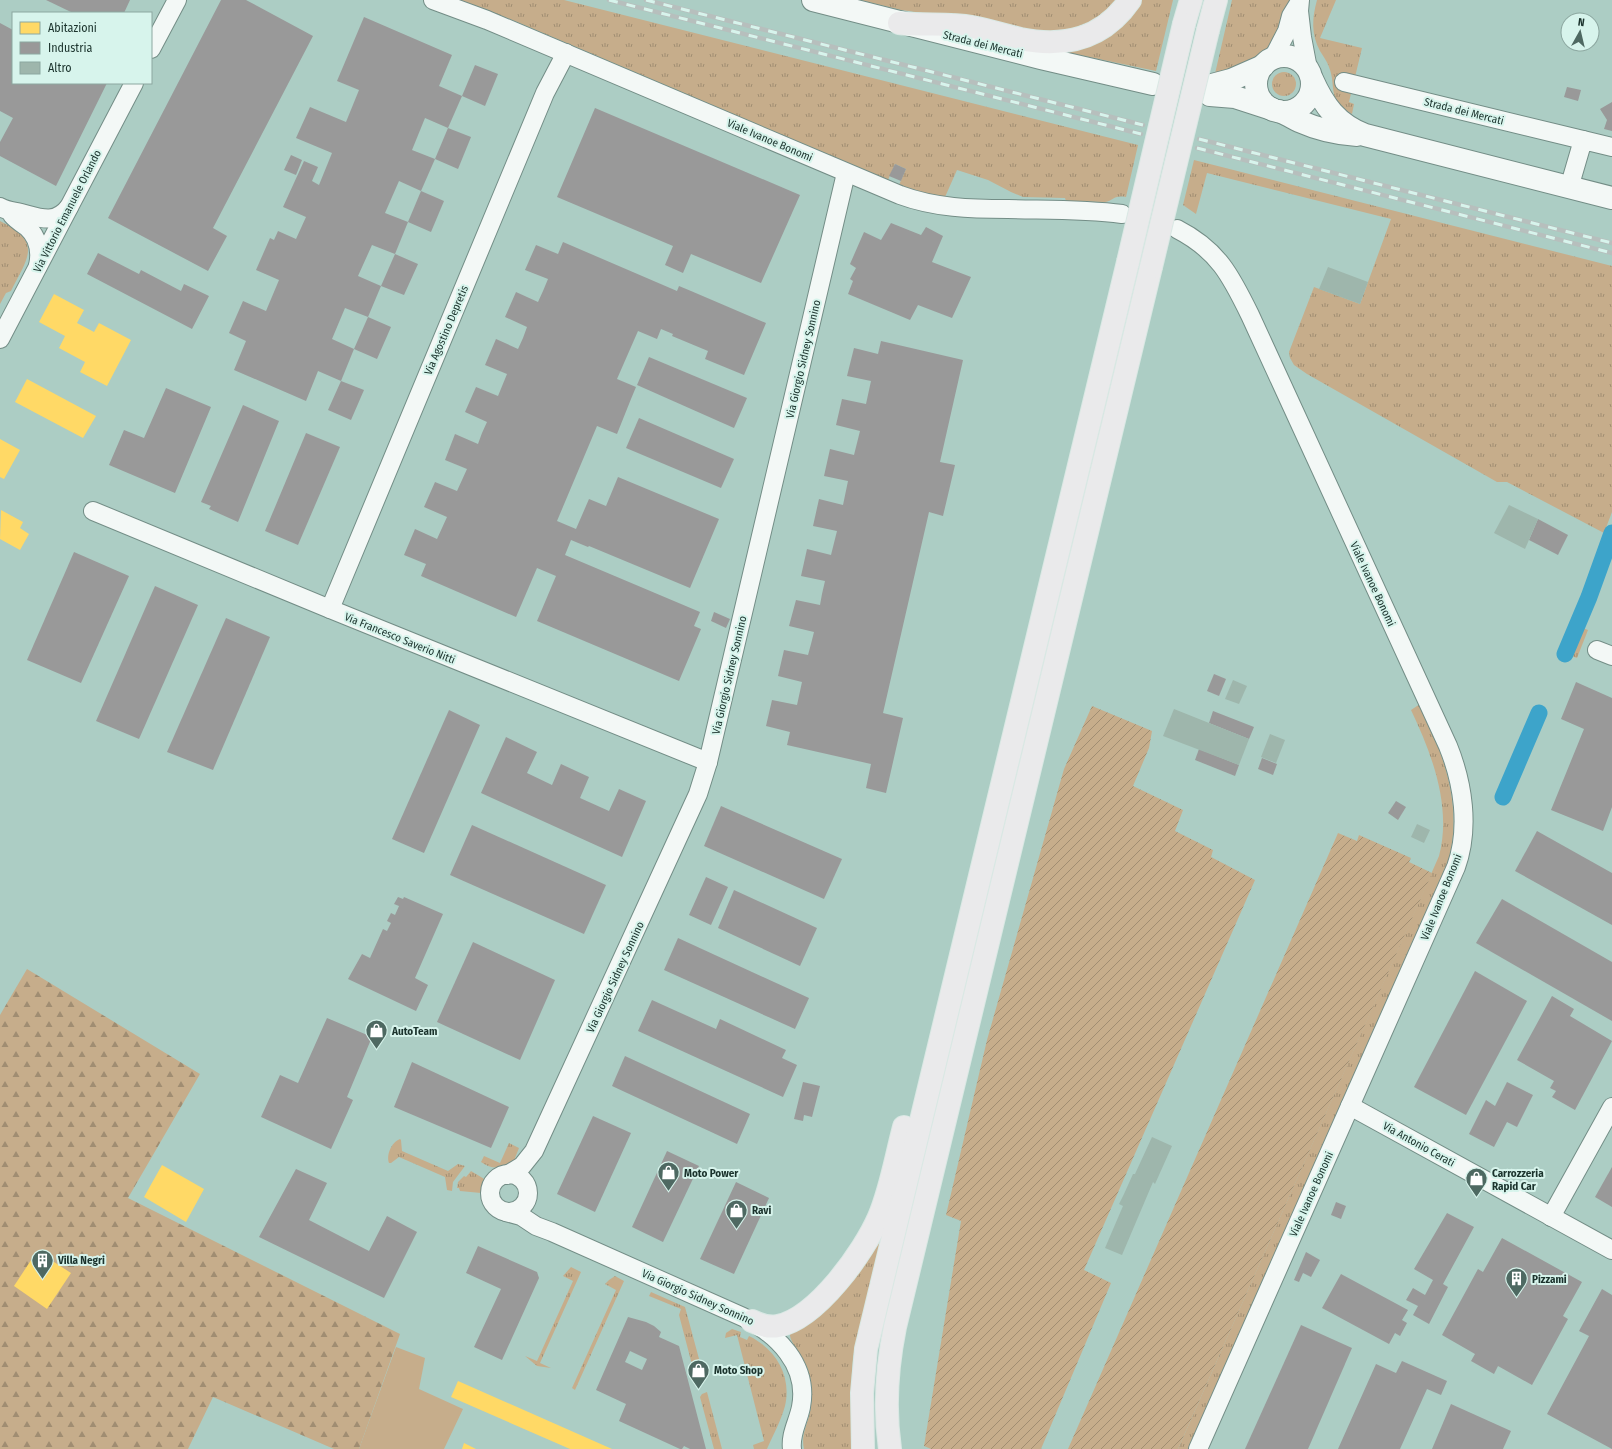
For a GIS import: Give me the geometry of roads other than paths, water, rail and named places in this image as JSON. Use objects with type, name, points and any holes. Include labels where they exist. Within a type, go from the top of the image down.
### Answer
[{"type":"highway","points":[[899,23],[964,26],[1030,40],[1063,42],[1083,38],[1102,28],[1118,16],[1130,0]]},
{"type":"highway","points":[[890,1449],[887,1397],[890,1354],[895,1327],[1216,0]]},
{"type":"highway","points":[[863,1449],[862,1393],[866,1349],[1188,8]]},
{"type":"highway","points":[[752,1321],[766,1326],[777,1326],[788,1323],[800,1316],[824,1295],[840,1278],[857,1256],[875,1226],[882,1208],[907,1115],[936,1049],[945,1022]]},
{"type":"street","points":[[152,47],[177,0]]},
{"type":"street","name":"Viale Ivanoe Bonomi","points":[[432,0],[469,13],[566,53],[904,197],[936,206],[989,209],[1079,210],[1122,214]]},
{"type":"street","name":"Strada dei Mercati","points":[[813,0],[899,23],[1153,84]]},
{"type":"street","points":[[1300,0],[1291,16],[1286,31],[1257,78],[1258,92],[1264,103],[1301,122],[1335,133],[1368,136]]},
{"type":"street","points":[[1300,0],[1299,12],[1302,37],[1310,74],[1312,90],[1304,104],[1295,109],[1277,110],[1211,90],[1279,56],[1293,57],[1299,60],[1310,74],[1320,98],[1334,116],[1356,131],[1368,136],[1612,198]]},
{"type":"street","name":"Via Agostino Depretis","points":[[330,609],[545,93],[566,53]]},
{"type":"street","name":"Strada dei Mercati","points":[[1344,82],[1612,147]]},
{"type":"street","name":"Via Vittorio Emanuele Orlando","points":[[0,339],[133,84]]},
{"type":"street","points":[[1569,188],[1583,140]]},
{"type":"street","name":"Via Giorgio Sidney Sonnino","points":[[552,1232],[546,1226],[528,1193],[528,1181],[534,1151],[692,809],[708,762],[846,173]]},
{"type":"street","points":[[3,209],[34,218],[49,219],[62,214],[71,204]]},
{"type":"street","points":[[3,209],[31,231],[36,238],[40,256],[35,273]]},
{"type":"street","name":"Viale Ivanoe Bonomi","points":[[1177,229],[1195,239],[1215,256],[1242,298],[1443,735],[1453,759],[1459,782],[1463,820],[1463,838],[1459,860],[1198,1449]]},
{"type":"street","name":"Via Francesco Saverio Nitti","points":[[93,511],[708,762]]},
{"type":"street","name":"Via Antonio Cerati","points":[[1350,1106],[1612,1250]]},
{"type":"street","points":[[1551,1217],[1612,1106]]},
{"type":"street","name":"Via Giorgio Sidney Sonnino","points":[[507,1175],[522,1166],[534,1151]]},
{"type":"street","points":[[507,1175],[517,1176],[522,1180],[528,1193],[526,1201],[518,1210],[506,1212],[495,1205],[490,1195],[494,1182],[498,1178],[507,1175]]},
{"type":"street","name":"Via Giorgio Sidney Sonnino","points":[[506,1212],[522,1216],[536,1226],[752,1321],[766,1330],[781,1343],[792,1358],[799,1373],[801,1405],[792,1434],[792,1449]]},
{"type":"waterway","points":[[1565,654],[1589,597],[1612,533]]},
{"type":"waterway","points":[[1503,797],[1539,713]]},
{"type":"railway","points":[[609,0],[1141,134]]},
{"type":"railway","points":[[646,0],[1143,125]]},
{"type":"railway","points":[[1199,139],[1612,243]]},
{"type":"railway","points":[[1197,148],[1612,253]]},
{"type":"place","name":"AutoTeam","points":[[376,1050]]},
{"type":"place","name":"Moto Power","points":[[668,1192]]},
{"type":"place","name":"Carrozzeria Rapid Car","points":[[1476,1198]]},
{"type":"place","name":"Ravi","points":[[737,1230]]},
{"type":"place","name":"Villa Negri","points":[[42,1280]]},
{"type":"place","name":"Pizzami","points":[[1517,1298]]},
{"type":"place","name":"Moto Shop","points":[[698,1390]]}]
